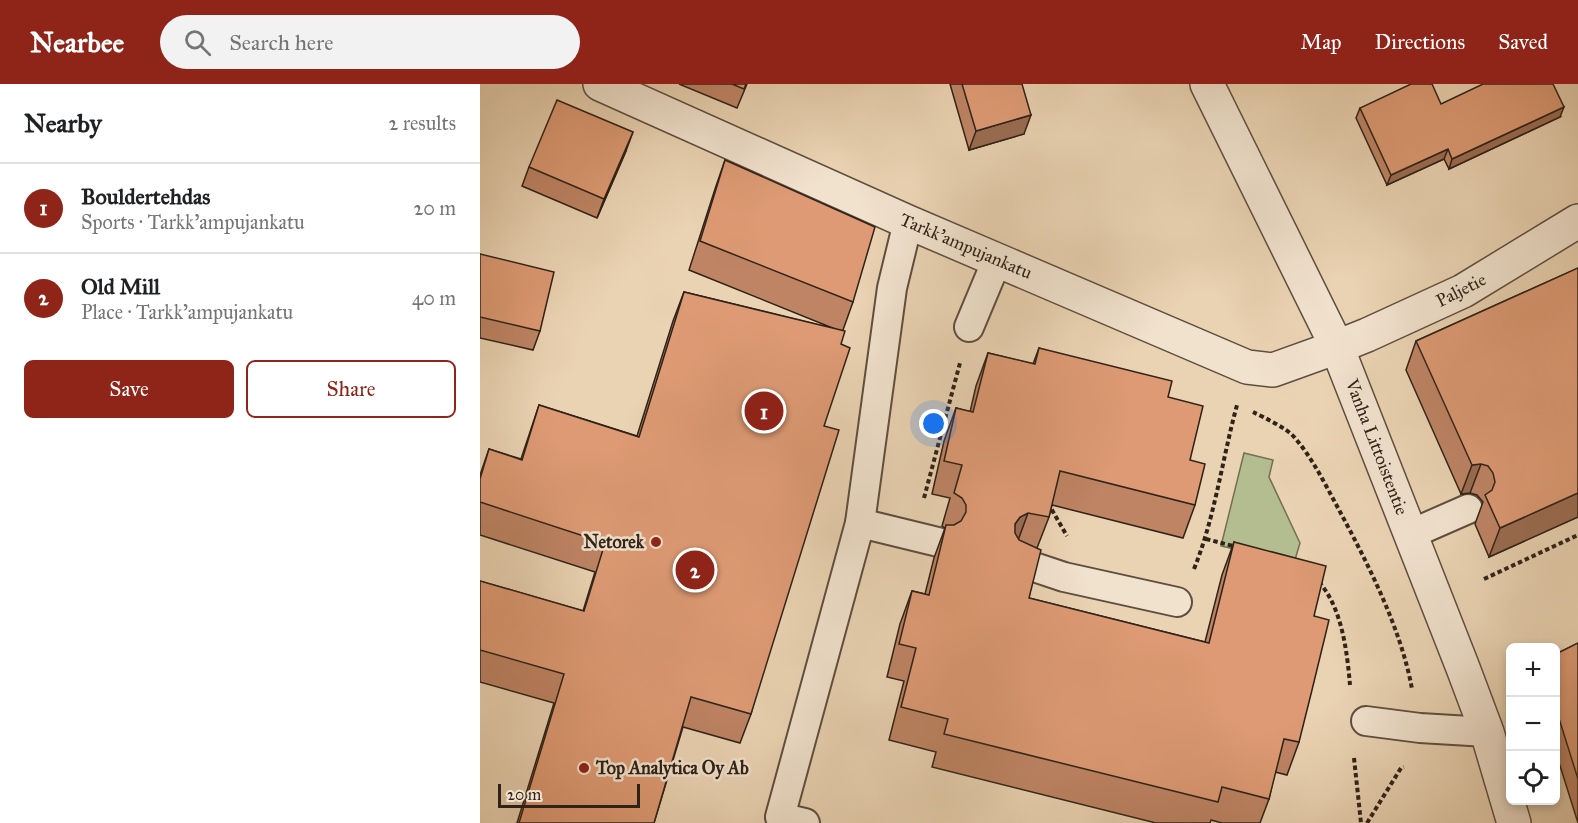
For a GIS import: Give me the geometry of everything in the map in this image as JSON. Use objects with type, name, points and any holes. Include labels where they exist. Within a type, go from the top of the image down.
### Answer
[{"type":"street","name":"Tarkk'ampujankatu","points":[[600,84],[908,222],[1247,367],[1273,370],[1338,347]]},
{"type":"street","name":"Vanha Littoistentie","points":[[1207,84],[1338,347],[1487,732],[1514,823]]},
{"type":"street","name":"Paljetie","points":[[1338,347],[1463,291],[1578,221]]},
{"type":"lane","points":[[805,823],[780,817],[860,523],[892,288],[908,222]]},
{"type":"lane","points":[[969,327],[998,260]]},
{"type":"lane","points":[[1411,534],[1468,509]]},
{"type":"lane","points":[[860,523],[926,540]]},
{"type":"lane","points":[[1018,562],[1064,577],[1177,602]]},
{"type":"lane","points":[[1366,721],[1420,728],[1487,732]]},
{"type":"path","points":[[926,540],[969,327]]},
{"type":"path","points":[[1238,403],[1294,436],[1317,470],[1354,537],[1380,592],[1408,668],[1420,728]]},
{"type":"path","points":[[1177,602],[1206,539],[1233,419]]},
{"type":"path","points":[[1484,579],[1578,535]]},
{"type":"path","points":[[1206,539],[1248,549]]},
{"type":"path","points":[[1314,577],[1328,592],[1339,622],[1348,664],[1351,696]]},
{"type":"path","points":[[1353,749],[1361,823]]},
{"type":"path","points":[[1367,823],[1401,768]]},
{"type":"green space","points":[[1244,453],[1273,460],[1269,477],[1300,543],[1294,563],[1221,546]]},
{"type":"building","points":[[732,84],[746,84],[744,89]]},
{"type":"building","points":[[962,84],[1022,84],[1031,115],[976,131]]},
{"type":"building","points":[[1411,84],[1432,84],[1441,104],[1483,84],[1553,84],[1564,107],[1452,159],[1448,149],[1391,175],[1360,108]]},
{"type":"building","points":[[557,100],[633,132],[604,199],[529,167]]},
{"type":"building","points":[[725,160],[875,227],[853,302],[700,241]]},
{"type":"building","points":[[480,254],[554,272],[540,331],[480,317]]},
{"type":"building","points":[[1578,268],[1578,493],[1500,528],[1485,495],[1492,490],[1495,482],[1493,473],[1488,466],[1472,465],[1416,341]]},
{"type":"building","points":[[684,292],[845,331],[841,344],[850,348],[824,426],[839,430],[751,714],[691,697],[654,823],[519,823],[564,674],[480,650],[480,581],[584,611],[605,543],[480,502],[480,479],[489,449],[522,460],[539,405],[639,437]]},
{"type":"building","points":[[1039,348],[1172,381],[1168,397],[1203,406],[1190,460],[1205,464],[1195,505],[1060,471],[1049,517],[1028,513],[1020,517],[1015,524],[1015,533],[1019,540],[1041,550],[1029,598],[1209,643],[1234,542],[1326,566],[1314,616],[1329,620],[1312,690],[1299,742],[1284,739],[1269,799],[1222,787],[1218,802],[944,734],[948,719],[901,707],[916,648],[899,644],[912,591],[929,595],[946,525],[954,525],[961,521],[966,512],[966,505],[962,498],[954,493],[962,465],[944,461],[956,408],[973,412],[988,353],[1035,364]]},
{"type":"building","points":[[1578,643],[1578,779],[1560,722],[1560,652]]},
{"type":"place","name":"Bouldertehdas","points":[[764,411]]},
{"type":"place","name":"Netorek","points":[[656,542]]},
{"type":"place","name":"Old Mill","points":[[695,570]]},
{"type":"place","name":"Top Analytica Oy Ab","points":[[584,768]]}]
